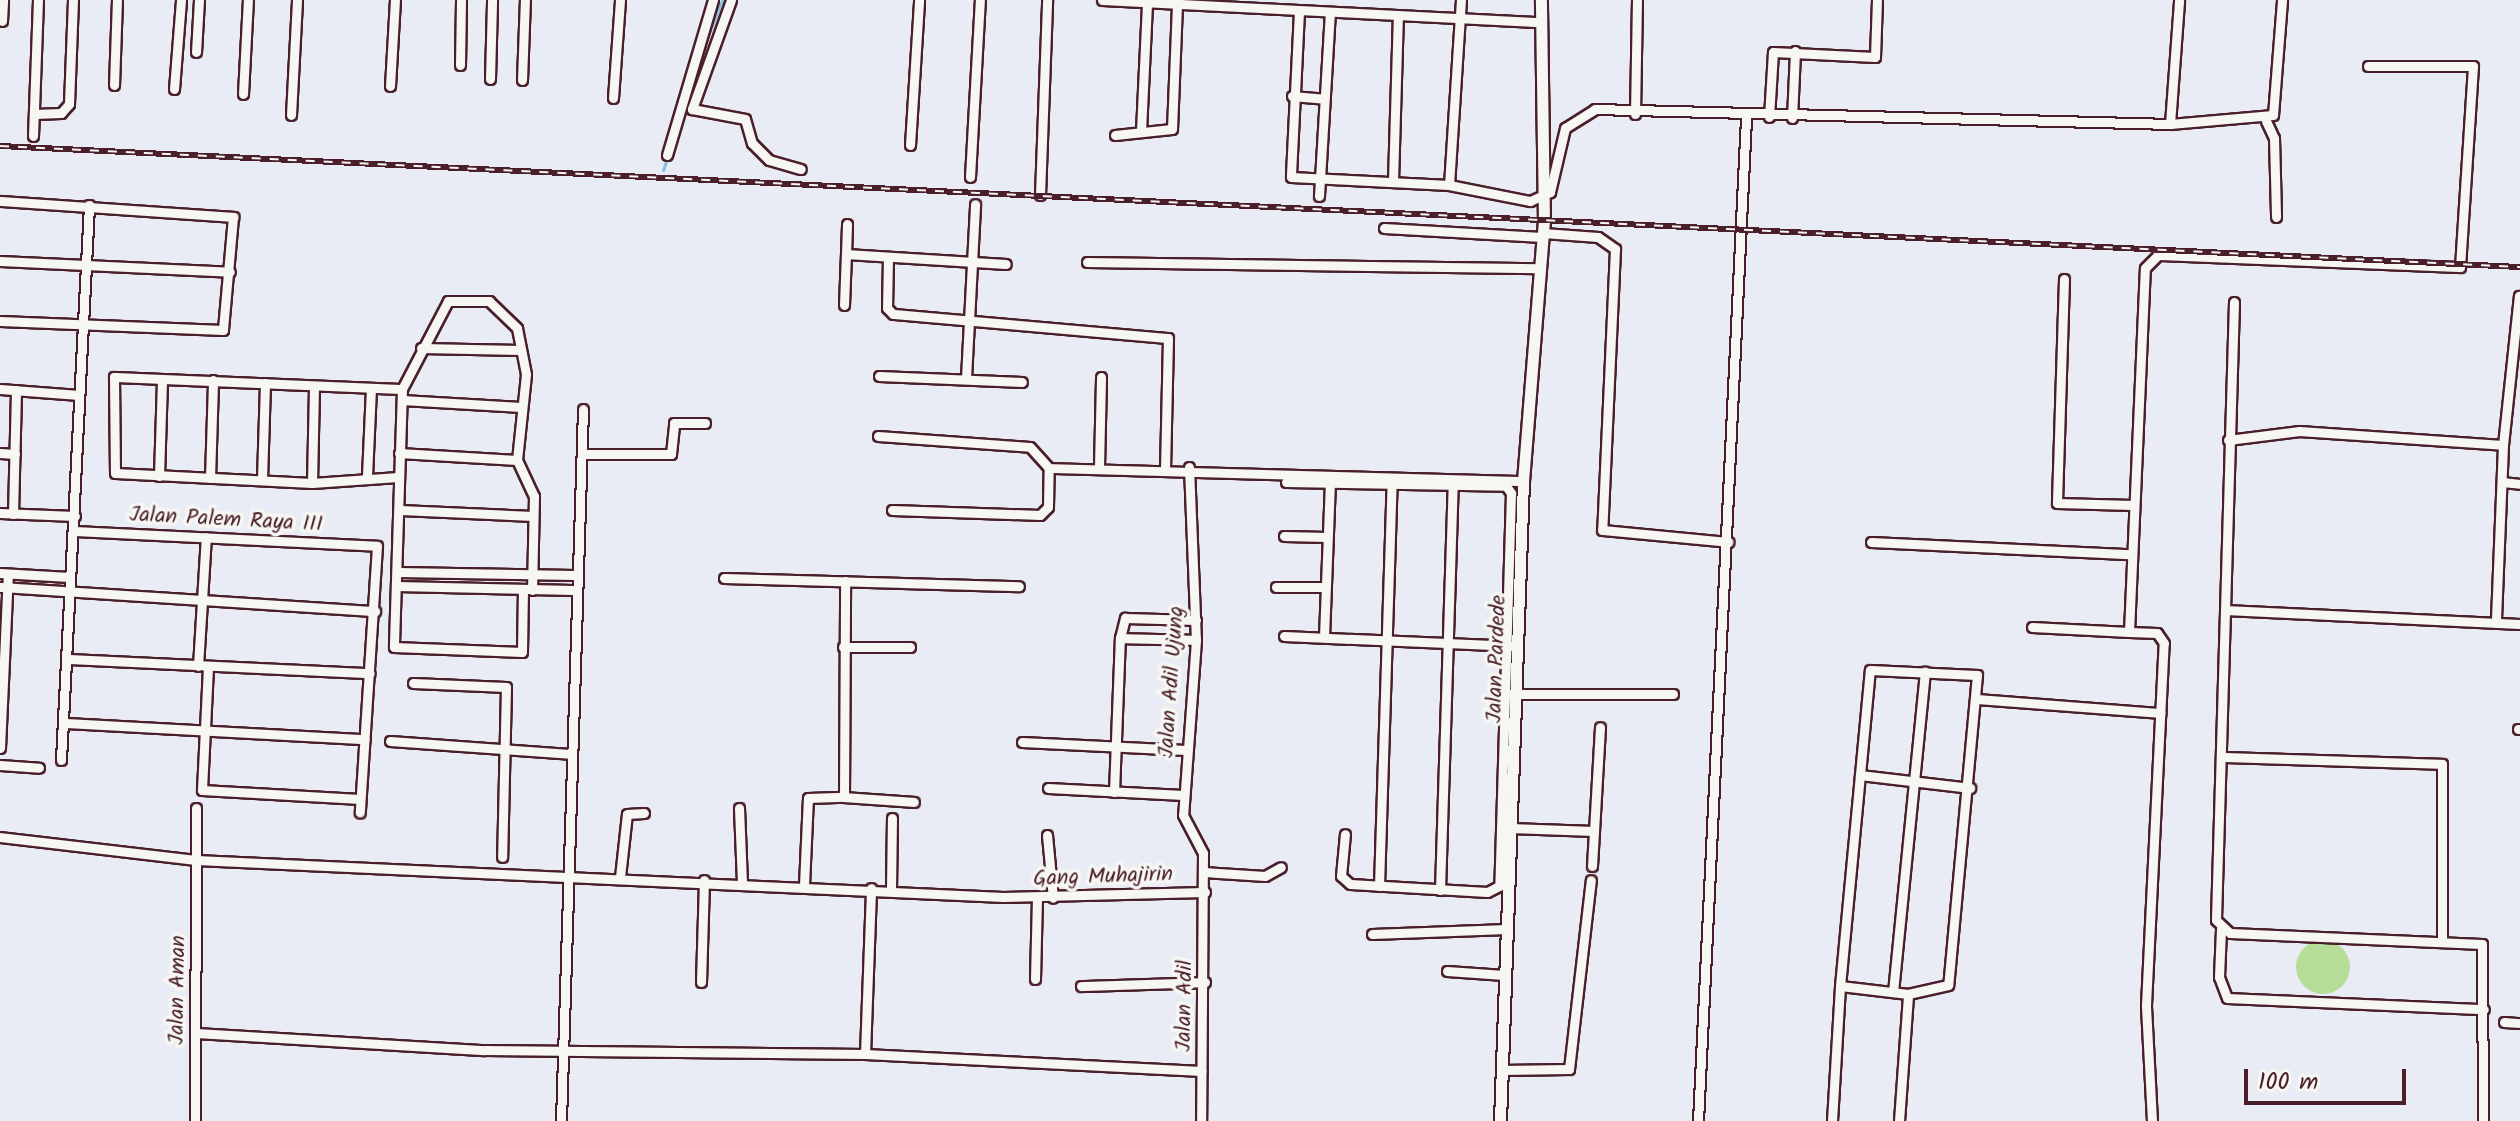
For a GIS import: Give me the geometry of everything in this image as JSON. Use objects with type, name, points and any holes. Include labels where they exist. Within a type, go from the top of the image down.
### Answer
[{"type":"street","points":[[2,21],[3,0]]},
{"type":"street","points":[[33,136],[38,0]]},
{"type":"street","points":[[34,114],[61,113],[69,104],[73,0]]},
{"type":"street","points":[[114,85],[117,0]]},
{"type":"street","points":[[174,89],[181,0]]},
{"type":"street","points":[[196,52],[199,0]]},
{"type":"street","points":[[243,94],[248,0]]},
{"type":"street","points":[[291,115],[297,0]]},
{"type":"street","points":[[390,86],[395,0]]},
{"type":"street","points":[[460,65],[461,0]]},
{"type":"street","points":[[490,79],[492,0]]},
{"type":"street","points":[[522,80],[525,0]]},
{"type":"street","points":[[613,98],[620,0]]},
{"type":"street","points":[[667,155],[713,0]]},
{"type":"street","points":[[731,0],[692,109],[745,119],[752,143],[769,160],[801,169]]},
{"type":"street","points":[[910,145],[919,0]]},
{"type":"street","points":[[970,177],[980,0]]},
{"type":"street","points":[[1040,195],[1047,0]]},
{"type":"street","points":[[1102,0],[1540,22]]},
{"type":"street","points":[[1449,185],[1461,0]]},
{"type":"street","name":"Jalan Pardede","points":[[1500,1121],[1517,694],[1513,646],[1542,235],[1539,200],[1541,0]]},
{"type":"street","points":[[1635,114],[1637,0]]},
{"type":"street","points":[[1769,117],[1771,55],[1795,51],[1875,57],[1877,0]]},
{"type":"street","points":[[2170,124],[2179,0]]},
{"type":"street","points":[[1299,11],[1289,175],[1319,181],[1449,185],[1539,200],[1550,192],[1559,136],[1572,120],[1595,109],[1635,114],[1792,118],[2170,124],[2266,121],[2278,107],[2282,0]]},
{"type":"street","points":[[1141,131],[1147,4]]},
{"type":"street","points":[[1115,135],[1172,129],[1177,6]]},
{"type":"street","points":[[1319,196],[1330,12]]},
{"type":"street","points":[[1393,181],[1398,15]]},
{"type":"street","points":[[1792,118],[1795,51]]},
{"type":"street","points":[[2129,632],[2141,306],[2153,256],[2463,265],[2473,66],[2368,66]]},
{"type":"street","points":[[1292,96],[1324,99]]},
{"type":"street","points":[[1698,1121],[1746,117]]},
{"type":"street","points":[[2266,121],[2274,138],[2276,217]]},
{"type":"street","points":[[0,201],[229,212],[230,272],[223,330],[0,321]]},
{"type":"street","points":[[966,378],[975,204]]},
{"type":"street","points":[[61,760],[66,723],[69,577],[75,516],[89,205]]},
{"type":"street","points":[[844,305],[847,224]]},
{"type":"street","points":[[1384,228],[1598,237],[1615,249],[1602,530],[1728,542]]},
{"type":"street","points":[[846,254],[1006,264]]},
{"type":"street","points":[[888,257],[889,312],[969,316],[1168,338],[1165,467]]},
{"type":"street","points":[[0,261],[230,272]]},
{"type":"street","points":[[1087,262],[1540,268]]},
{"type":"street","points":[[2064,279],[2057,503],[2133,505]]},
{"type":"street","points":[[474,296],[511,320],[520,350],[526,374],[517,460],[532,487],[533,516],[532,575],[522,652],[400,651],[394,647],[402,395],[442,305],[474,296]]},
{"type":"street","points":[[2496,623],[2503,445],[2519,296]]},
{"type":"street","points":[[2234,302],[2228,440],[2219,977],[2227,998],[2484,1009]]},
{"type":"street","points":[[421,348],[520,350]]},
{"type":"street","points":[[879,376],[1022,382]]},
{"type":"street","points":[[398,477],[367,476],[312,483],[159,476],[113,469],[114,377],[371,388],[402,395],[521,407]]},
{"type":"street","points":[[1099,467],[1101,377]]},
{"type":"street","points":[[159,476],[162,379]]},
{"type":"street","points":[[210,478],[213,380]]},
{"type":"street","points":[[262,479],[265,383]]},
{"type":"street","points":[[312,483],[314,386]]},
{"type":"street","points":[[367,476],[371,388]]},
{"type":"street","points":[[0,389],[79,395]]},
{"type":"street","points":[[13,514],[16,390]]},
{"type":"street","points":[[561,1121],[573,590],[583,409]]},
{"type":"street","points":[[582,454],[671,454],[674,423],[705,423]]},
{"type":"street","points":[[2228,440],[2299,431],[2503,445]]},
{"type":"street","points":[[878,436],[1030,447],[1049,468],[1048,507],[1040,515],[892,510]]},
{"type":"street","points":[[0,453],[15,454]]},
{"type":"street","points":[[399,453],[517,460]]},
{"type":"street","points":[[1049,468],[1189,467],[1523,481]]},
{"type":"street","name":"Jalan Adil Ujung","points":[[1189,467],[1196,640],[1183,795],[1204,872],[1205,892]]},
{"type":"street","points":[[1324,637],[1330,481]]},
{"type":"street","points":[[1286,482],[1453,485],[1510,490],[1513,646],[1499,886],[1440,890],[1344,881],[1345,834]]},
{"type":"street","points":[[2502,482],[2520,484]]},
{"type":"street","points":[[1379,886],[1392,483]]},
{"type":"street","points":[[1440,890],[1453,485]]},
{"type":"street","points":[[400,510],[533,516]]},
{"type":"street","points":[[0,513],[75,516]]},
{"type":"street","name":"Jalan Palem Raya III","points":[[74,531],[377,546],[375,611]]},
{"type":"street","points":[[1284,536],[1327,537]]},
{"type":"street","points":[[206,537],[200,600],[205,731],[202,790],[360,799]]},
{"type":"street","points":[[1871,542],[2130,554]]},
{"type":"street","points":[[398,572],[574,575]]},
{"type":"street","points":[[0,748],[4,574],[69,577]]},
{"type":"street","points":[[724,578],[1019,586]]},
{"type":"street","points":[[844,797],[845,581]]},
{"type":"street","points":[[397,586],[573,590]]},
{"type":"street","points":[[4,587],[375,611],[360,812]]},
{"type":"street","points":[[1276,587],[1325,587]]},
{"type":"street","points":[[2225,610],[2520,624]]},
{"type":"street","points":[[1114,792],[1120,638],[1125,618],[1196,620]]},
{"type":"street","points":[[2032,627],[2157,633],[2164,643],[2146,1005],[2152,1121]]},
{"type":"street","points":[[1284,636],[1513,646]]},
{"type":"street","points":[[1120,638],[1196,640]]},
{"type":"street","points":[[843,647],[910,647]]},
{"type":"street","points":[[69,659],[370,673]]},
{"type":"street","points":[[1832,1121],[1840,986],[1870,670],[1977,675],[1978,699],[1970,788],[1948,985],[1908,994],[1840,986]]},
{"type":"street","points":[[1893,992],[1925,672]]},
{"type":"street","points":[[413,683],[506,687],[508,752],[502,857]]},
{"type":"street","points":[[1517,694],[1673,694]]},
{"type":"street","points":[[1978,699],[2160,713]]},
{"type":"street","points":[[66,723],[365,739]]},
{"type":"street","points":[[1592,866],[1600,727]]},
{"type":"street","points":[[390,741],[508,752],[570,754]]},
{"type":"street","points":[[1022,742],[1186,750]]},
{"type":"street","points":[[2221,757],[2442,764],[2442,939]]},
{"type":"street","points":[[0,765],[39,768]]},
{"type":"street","points":[[1860,775],[1970,788]]},
{"type":"street","points":[[1048,788],[1183,795]]},
{"type":"street","points":[[804,885],[808,798],[914,802]]},
{"type":"street","name":"Jalan Aman","points":[[195,1121],[196,808]]},
{"type":"street","points":[[739,808],[742,882]]},
{"type":"street","points":[[620,877],[627,814],[644,813]]},
{"type":"street","points":[[891,889],[892,818]]},
{"type":"street","points":[[1510,828],[1594,831]]},
{"type":"street","points":[[1047,835],[1053,898]]},
{"type":"street","name":"Gang Muhajirin","points":[[0,837],[196,860],[704,880],[1003,897],[1205,892]]},
{"type":"street","name":"Gang Muhajirin","points":[[1204,872],[1265,876],[1281,867]]},
{"type":"street","points":[[701,982],[704,880]]},
{"type":"street","points":[[1501,1070],[1569,1069],[1591,880]]},
{"type":"street","points":[[865,1054],[871,888]]},
{"type":"street","name":"Jalan Adil","points":[[1201,1121],[1205,892]]},
{"type":"street","points":[[1035,979],[1037,897]]},
{"type":"street","points":[[1372,934],[1507,929]]},
{"type":"street","points":[[2221,929],[2442,939],[2482,944],[2483,1121]]},
{"type":"street","points":[[1447,971],[1504,975]]},
{"type":"street","points":[[1081,986],[1205,982]]},
{"type":"street","points":[[1899,1121],[1908,994]]},
{"type":"street","points":[[2504,1022],[2520,1023]]},
{"type":"street","points":[[196,1033],[561,1050],[865,1054],[1202,1071]]},
{"type":"green space","points":[[2323,940],[2342,948],[2350,967],[2342,986],[2323,994],[2304,986],[2296,967],[2304,948]]},
{"type":"waterway","points":[[704,46],[722,0]]},
{"type":"waterway","points":[[663,170],[686,107]]},
{"type":"railway","points":[[0,146],[2520,267]]}]
